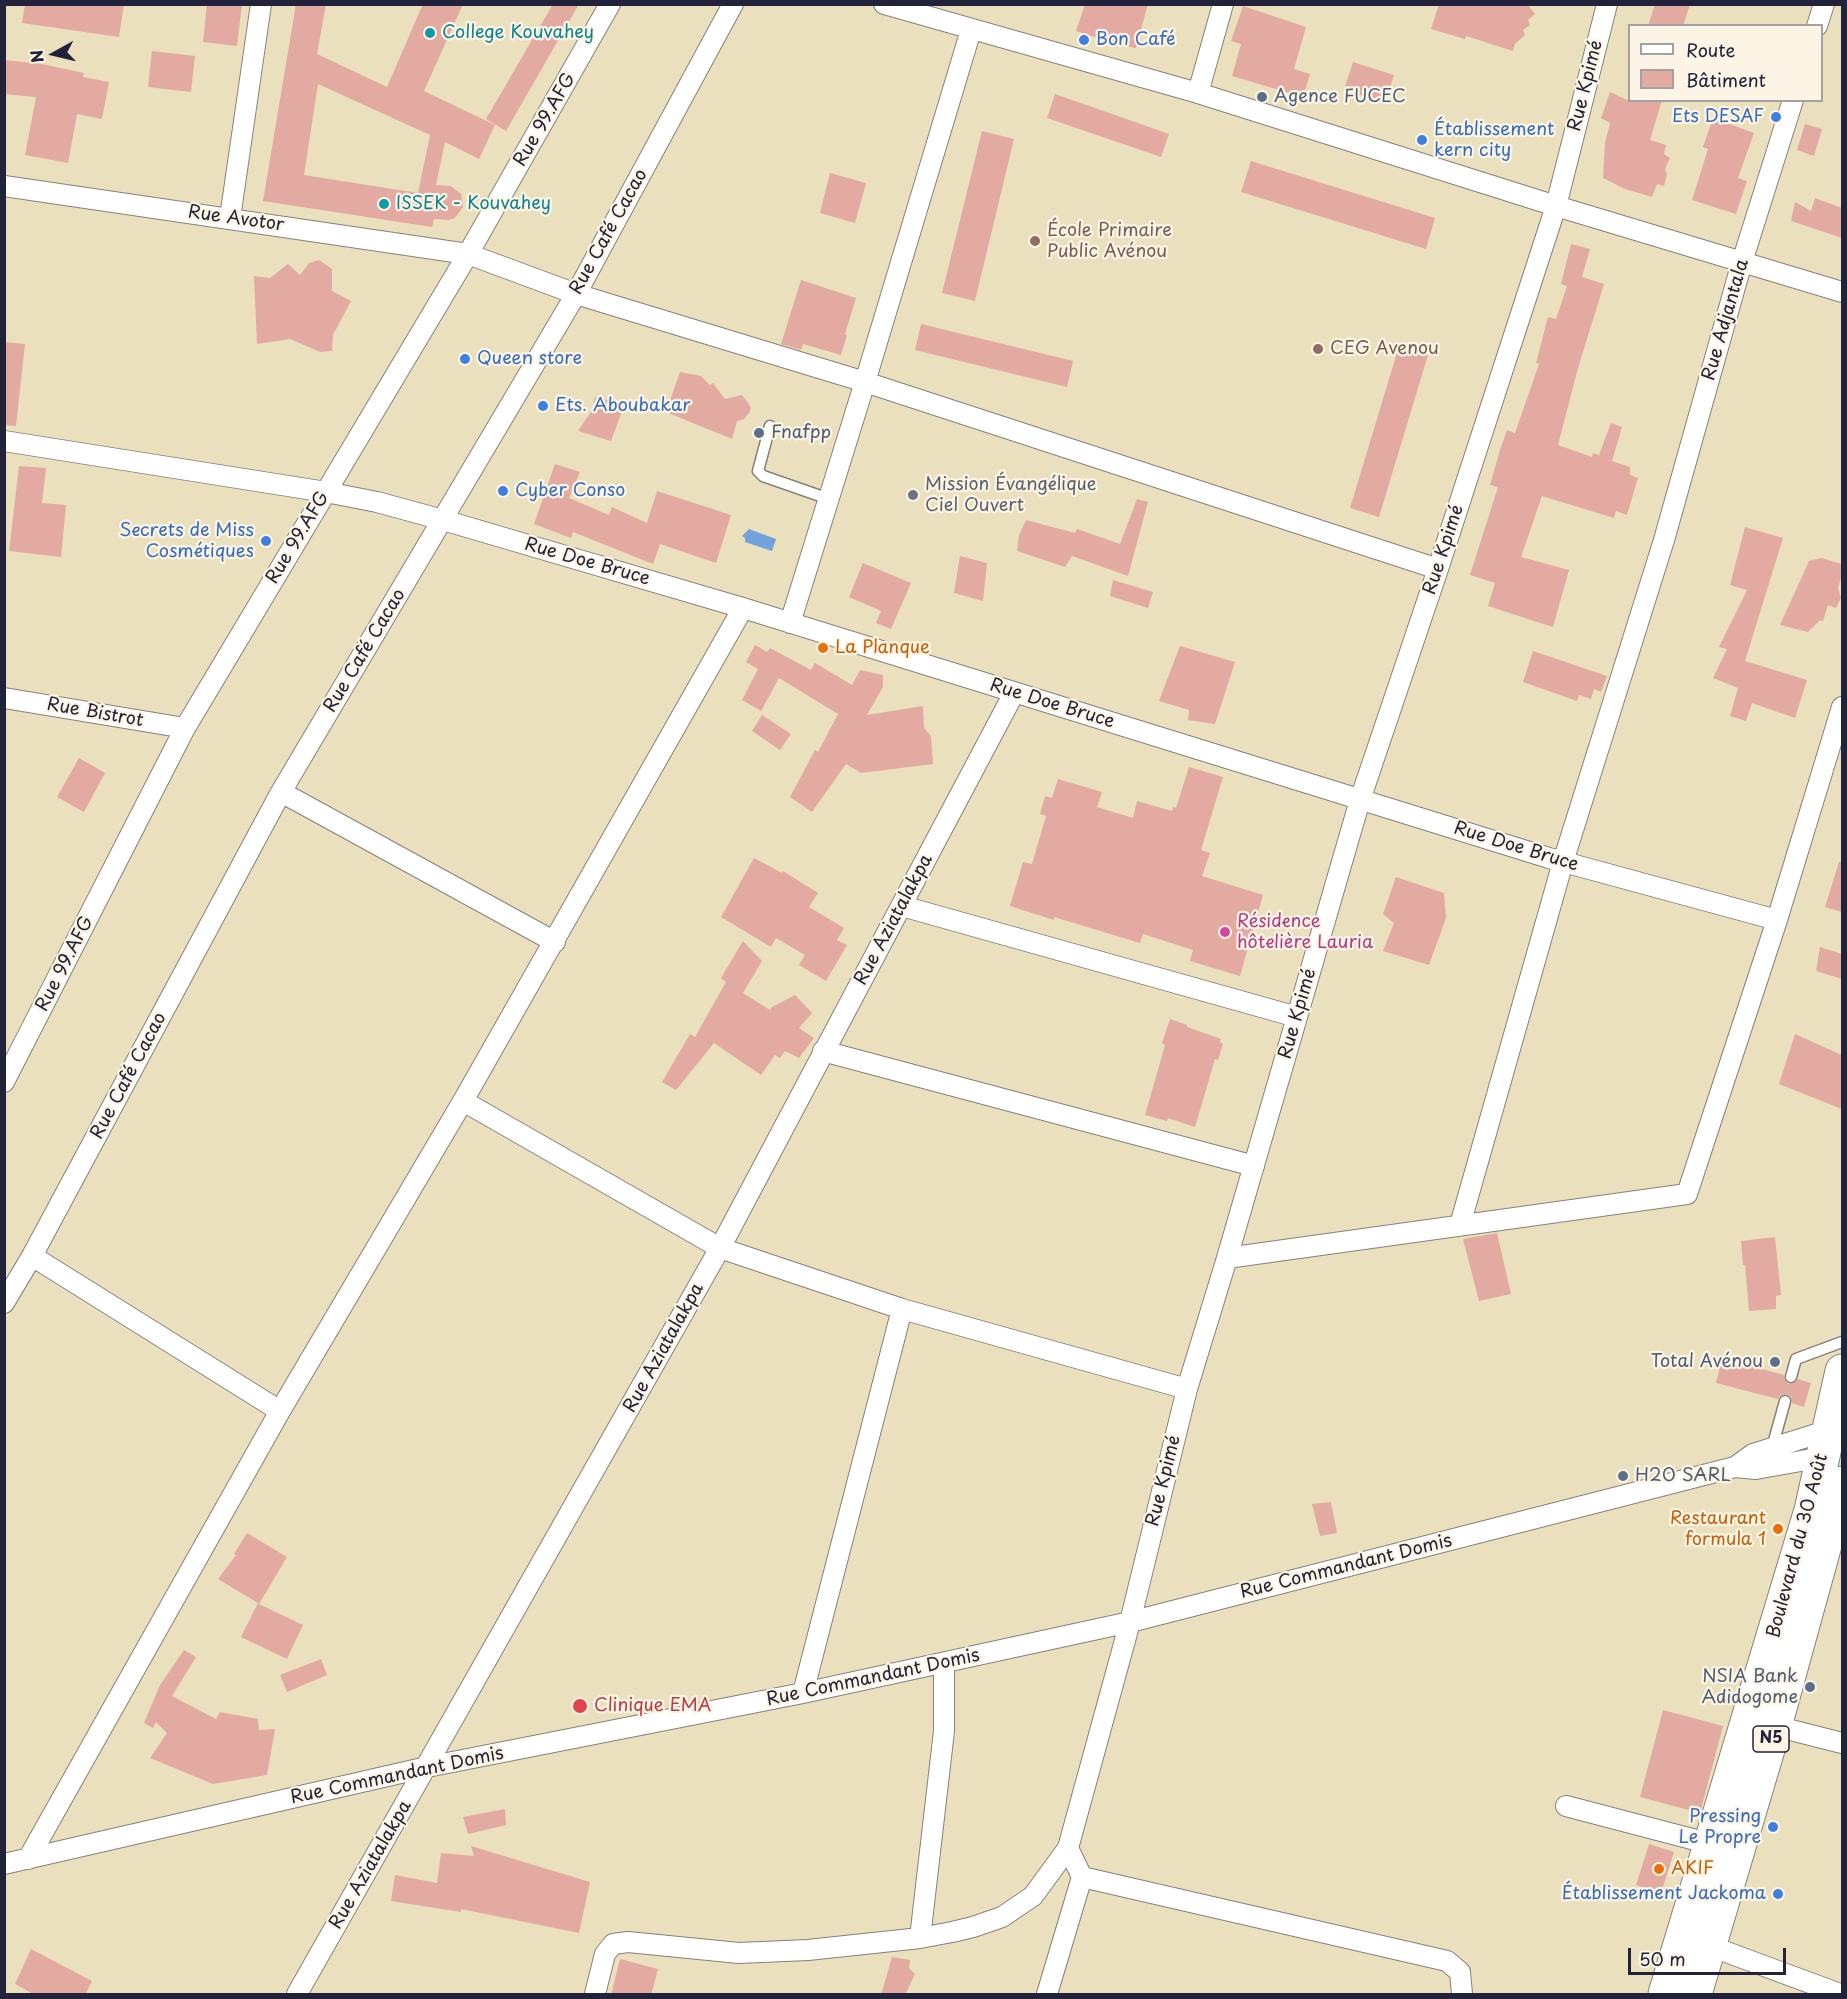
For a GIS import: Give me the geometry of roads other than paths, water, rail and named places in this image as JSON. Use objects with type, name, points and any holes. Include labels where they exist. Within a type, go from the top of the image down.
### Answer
[{"type":"highway","name":"Boulevard du 30 Août","points":[[1665,1995],[1811,1510],[1834,1445],[1842,1371]]},
{"type":"highway","name":"Boulevard du 30 Août","points":[[1695,1995],[1841,1493]]},
{"type":"street","points":[[230,218],[261,4]]},
{"type":"street","name":"Rue 99.AFG","points":[[4,1082],[185,728],[468,254],[610,4]]},
{"type":"street","name":"Rue Café Cacao","points":[[4,1303],[32,1256],[281,792],[576,294],[733,4]]},
{"type":"street","points":[[884,4],[1198,93],[1556,206],[1842,292]]},
{"type":"street","points":[[1198,93],[1223,4]]},
{"type":"street","name":"Rue Kpimé","points":[[1068,1848],[1130,1622],[1187,1389],[1360,800],[1556,206],[1607,4]]},
{"type":"street","points":[[1818,24],[1824,4]]},
{"type":"street","points":[[790,623],[971,30]]},
{"type":"street","name":"Rue Adjantala","points":[[1460,1225],[1563,862],[1664,540],[1742,262],[1792,102]]},
{"type":"street","name":"Rue Avotor","points":[[4,186],[468,254],[576,294],[865,382],[1438,569]]},
{"type":"street","name":"Rue Doe Bruce","points":[[4,441],[326,492],[443,519],[743,608],[1563,862],[1777,920]]},
{"type":"street","points":[[28,1859],[280,1411],[555,942],[743,608]]},
{"type":"street","name":"Rue Aziatalakpa","points":[[297,1995],[720,1248],[1014,693]]},
{"type":"street","name":"Rue Bistrot","points":[[4,698],[185,728]]},
{"type":"street","points":[[1227,1258],[1687,1194],[1777,920],[1842,706]]},
{"type":"street","points":[[281,792],[555,942]]},
{"type":"street","points":[[902,906],[1297,1017]]},
{"type":"street","points":[[823,1051],[1254,1166]]},
{"type":"street","points":[[463,1101],[720,1248],[902,1309],[1187,1389]]},
{"type":"street","points":[[32,1256],[280,1411]]},
{"type":"street","points":[[803,1693],[902,1309]]},
{"type":"street","name":"Rue Commandant Domis","points":[[1735,1467],[1753,1454],[1772,1448],[1834,1445]]},
{"type":"street","name":"Rue Commandant Domis","points":[[4,1864],[427,1767],[803,1693],[1130,1622],[1735,1467],[1756,1469],[1834,1445]]},
{"type":"street","points":[[921,1938],[944,1731],[944,1663]]},
{"type":"street","points":[[1775,1726],[1842,1743]]},
{"type":"street","points":[[1566,1806],[1711,1844]]},
{"type":"street","points":[[595,1995],[605,1954],[613,1944],[628,1942],[739,1953],[808,1950],[921,1938],[973,1927],[1002,1917],[1033,1896],[1068,1848],[1082,1877],[1047,1995]]},
{"type":"street","points":[[1082,1877],[1447,1961],[1460,1972],[1462,1995]]},
{"type":"street","points":[[1710,1947],[1840,1995]]},
{"type":"lane","points":[[770,426],[758,471],[763,476],[829,499]]},
{"type":"lane","points":[[1791,1377],[1796,1359],[1842,1342]]},
{"type":"lane","points":[[1772,1448],[1785,1401]]},
{"type":"water","points":[[749,529],[776,539],[772,551],[745,542],[742,536]]},
{"type":"place","name":"College Kouvahey","points":[[430,33]]},
{"type":"place","name":"Bon Café","points":[[1084,40]]},
{"type":"place","name":"Agence FUCEC","points":[[1262,97]]},
{"type":"place","name":"Ets DESAF","points":[[1776,117]]},
{"type":"place","name":"Établissement kern city","points":[[1422,140]]},
{"type":"place","name":"ISSEK - Kouvahey","points":[[384,204]]},
{"type":"place","name":"École Primaire Public Avénou","points":[[1035,241]]},
{"type":"place","name":"CEG Avenou","points":[[1318,349]]},
{"type":"place","name":"Queen store","points":[[465,359]]},
{"type":"place","name":"Ets. Aboubakar","points":[[543,406]]},
{"type":"place","name":"Fnafpp","points":[[759,433]]},
{"type":"place","name":"Cyber Conso","points":[[503,491]]},
{"type":"place","name":"Mission Évangélique Ciel Ouvert","points":[[913,495]]},
{"type":"place","name":"Secrets de Miss Cosmétiques","points":[[266,541]]},
{"type":"place","name":"La Planque","points":[[823,648]]},
{"type":"place","name":"Résidence hôtelière Lauria","points":[[1225,932]]},
{"type":"place","name":"Total Avénou","points":[[1775,1362]]},
{"type":"place","name":"H2O SARL","points":[[1623,1476]]},
{"type":"place","name":"Restaurant formula 1","points":[[1778,1529]]},
{"type":"place","name":"NSIA Bank Adidogome","points":[[1810,1687]]},
{"type":"place","name":"Clinique EMA","points":[[580,1706]]},
{"type":"place","name":"Pressing Le Propre","points":[[1773,1827]]},
{"type":"place","name":"AKIF","points":[[1659,1869]]},
{"type":"place","name":"Établissement Jackoma","points":[[1778,1894]]}]
